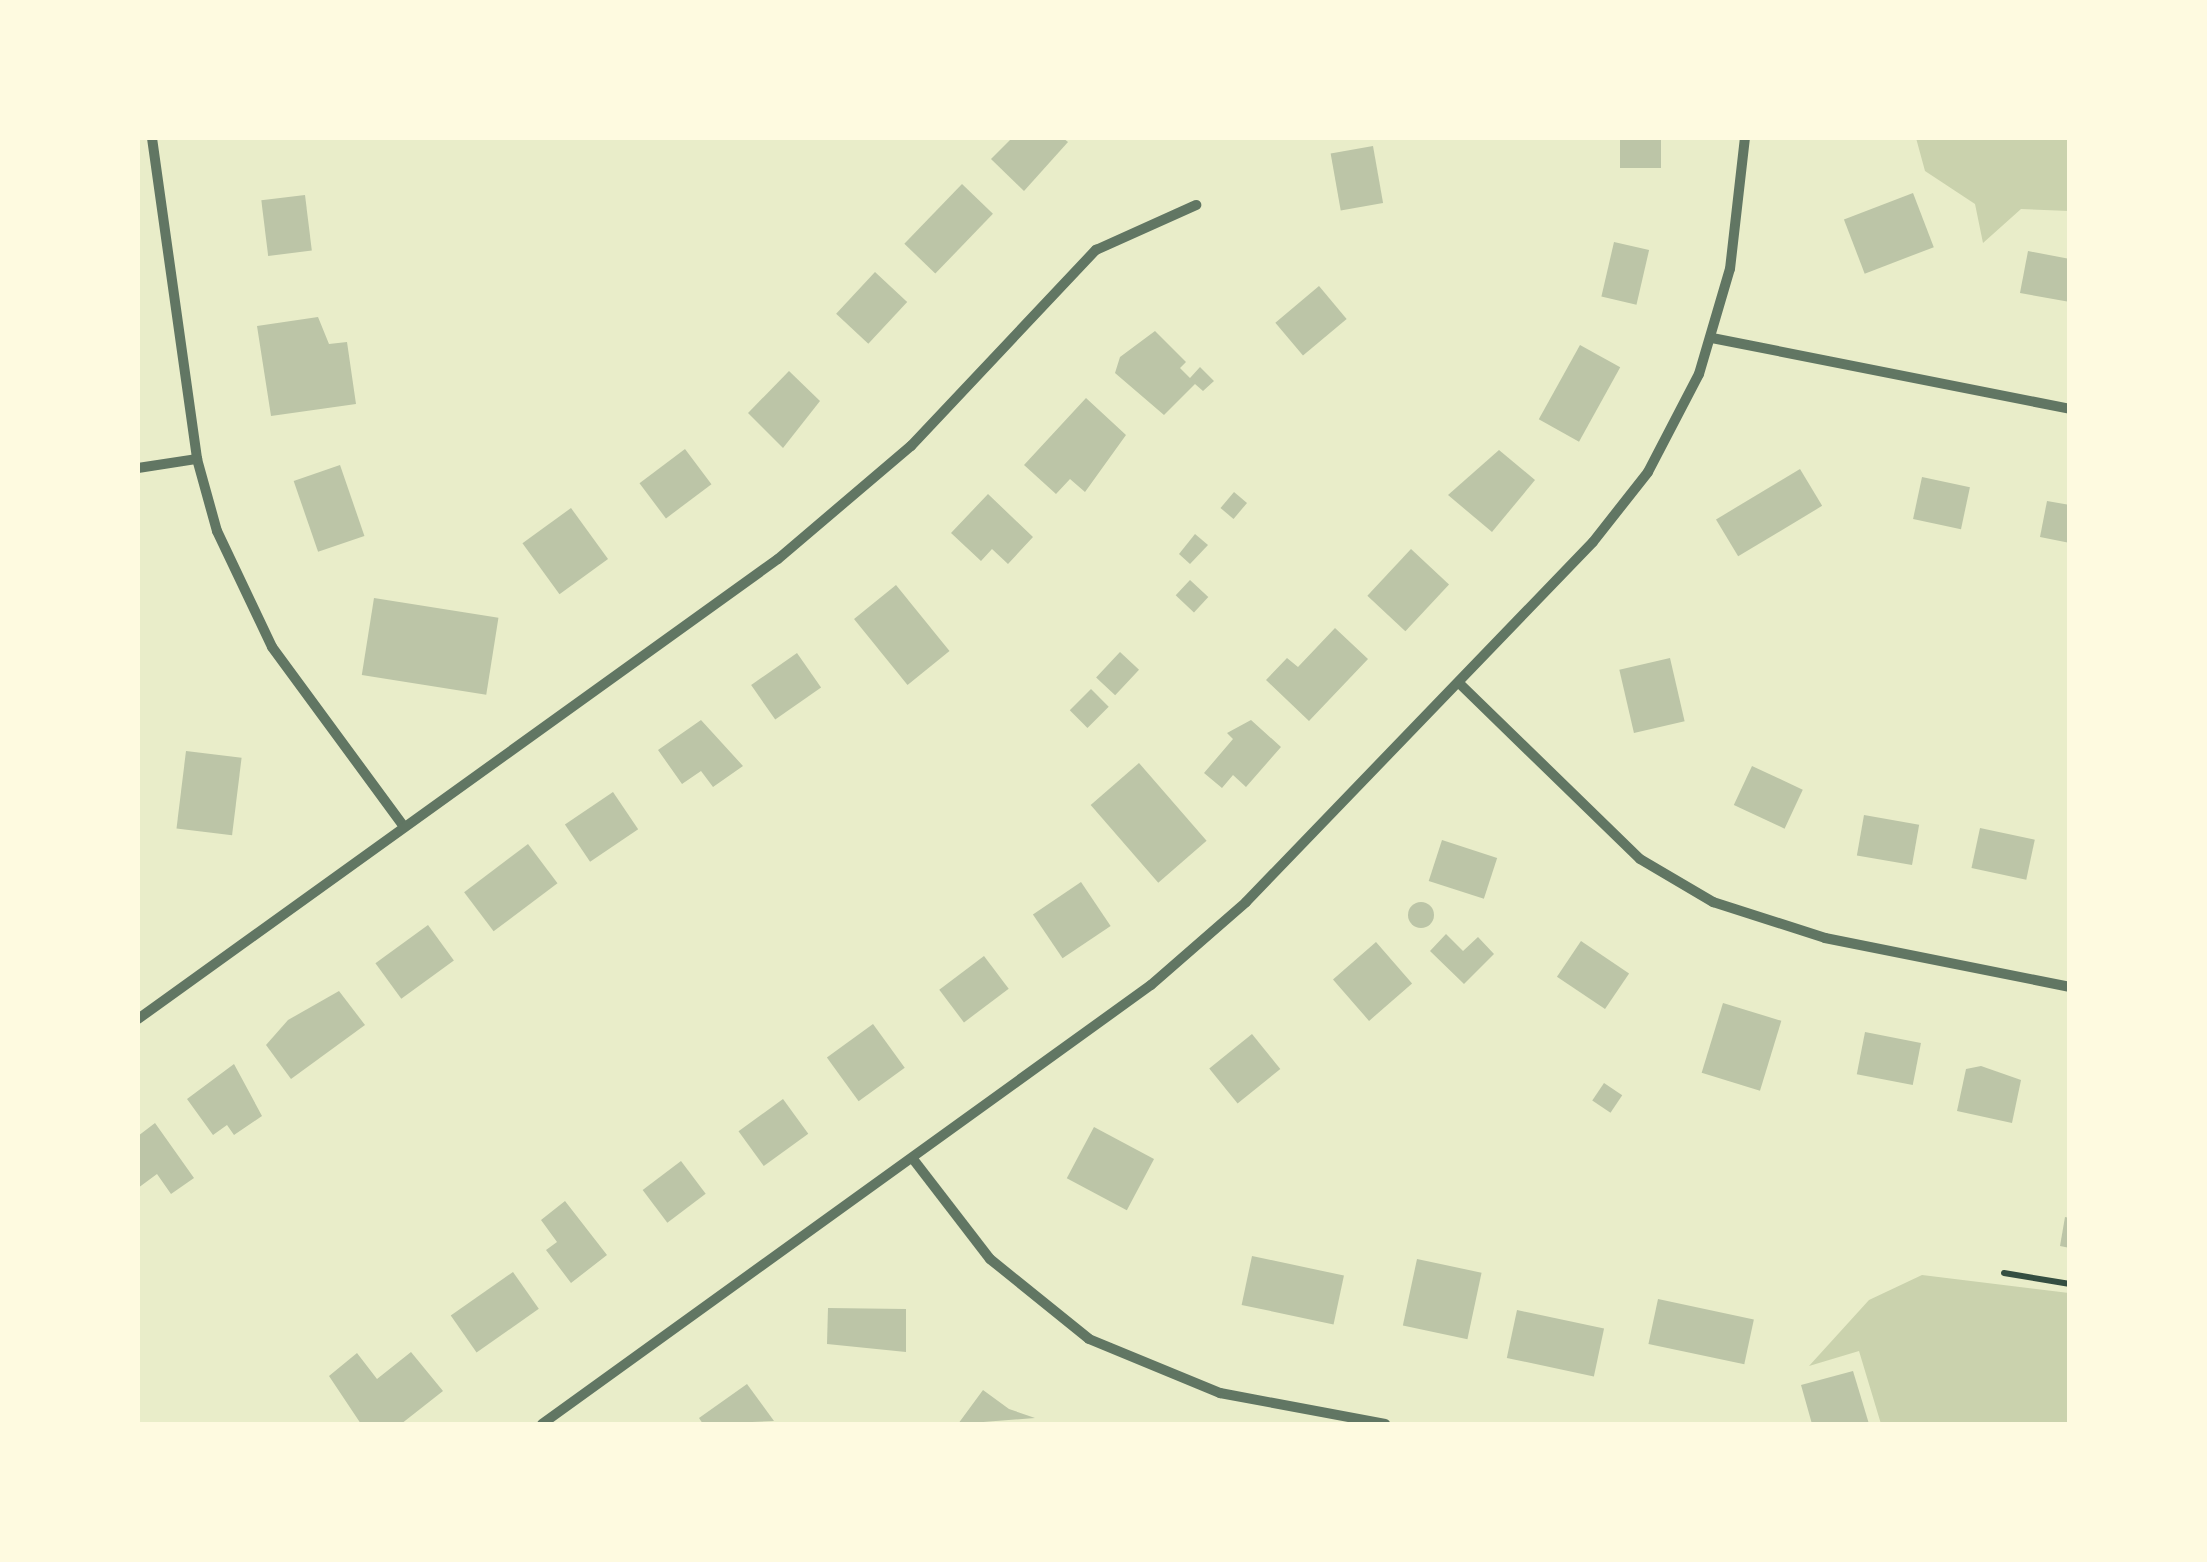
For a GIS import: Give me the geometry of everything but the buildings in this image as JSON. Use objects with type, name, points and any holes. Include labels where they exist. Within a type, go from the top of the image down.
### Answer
[{"type":"street","points":[[152,138],[196,459],[230,564],[272,646],[404,828]]},
{"type":"street","points":[[542,1424],[913,1159],[1199,945],[1460,684],[1633,494],[1712,338],[1736,236],[1745,138]]},
{"type":"street","points":[[138,1019],[834,516],[1096,250],[1196,205]]},
{"type":"street","points":[[1712,338],[2070,408]]},
{"type":"street","points":[[138,468],[196,459]]},
{"type":"street","points":[[1460,684],[1640,859],[1713,902],[1825,938],[2070,986]]},
{"type":"street","points":[[913,1159],[990,1259],[1090,1339],[1220,1392],[1384,1424]]},
{"type":"path","points":[[2004,1274],[2070,1284]]},
{"type":"green space","points":[[1916,138],[2069,138],[2069,211],[2021,209],[1983,243],[1975,204],[1925,171]]},
{"type":"green space","points":[[1922,1275],[2069,1293],[2069,1424],[1881,1424],[1859,1351],[1809,1366],[1869,1300]]}]
